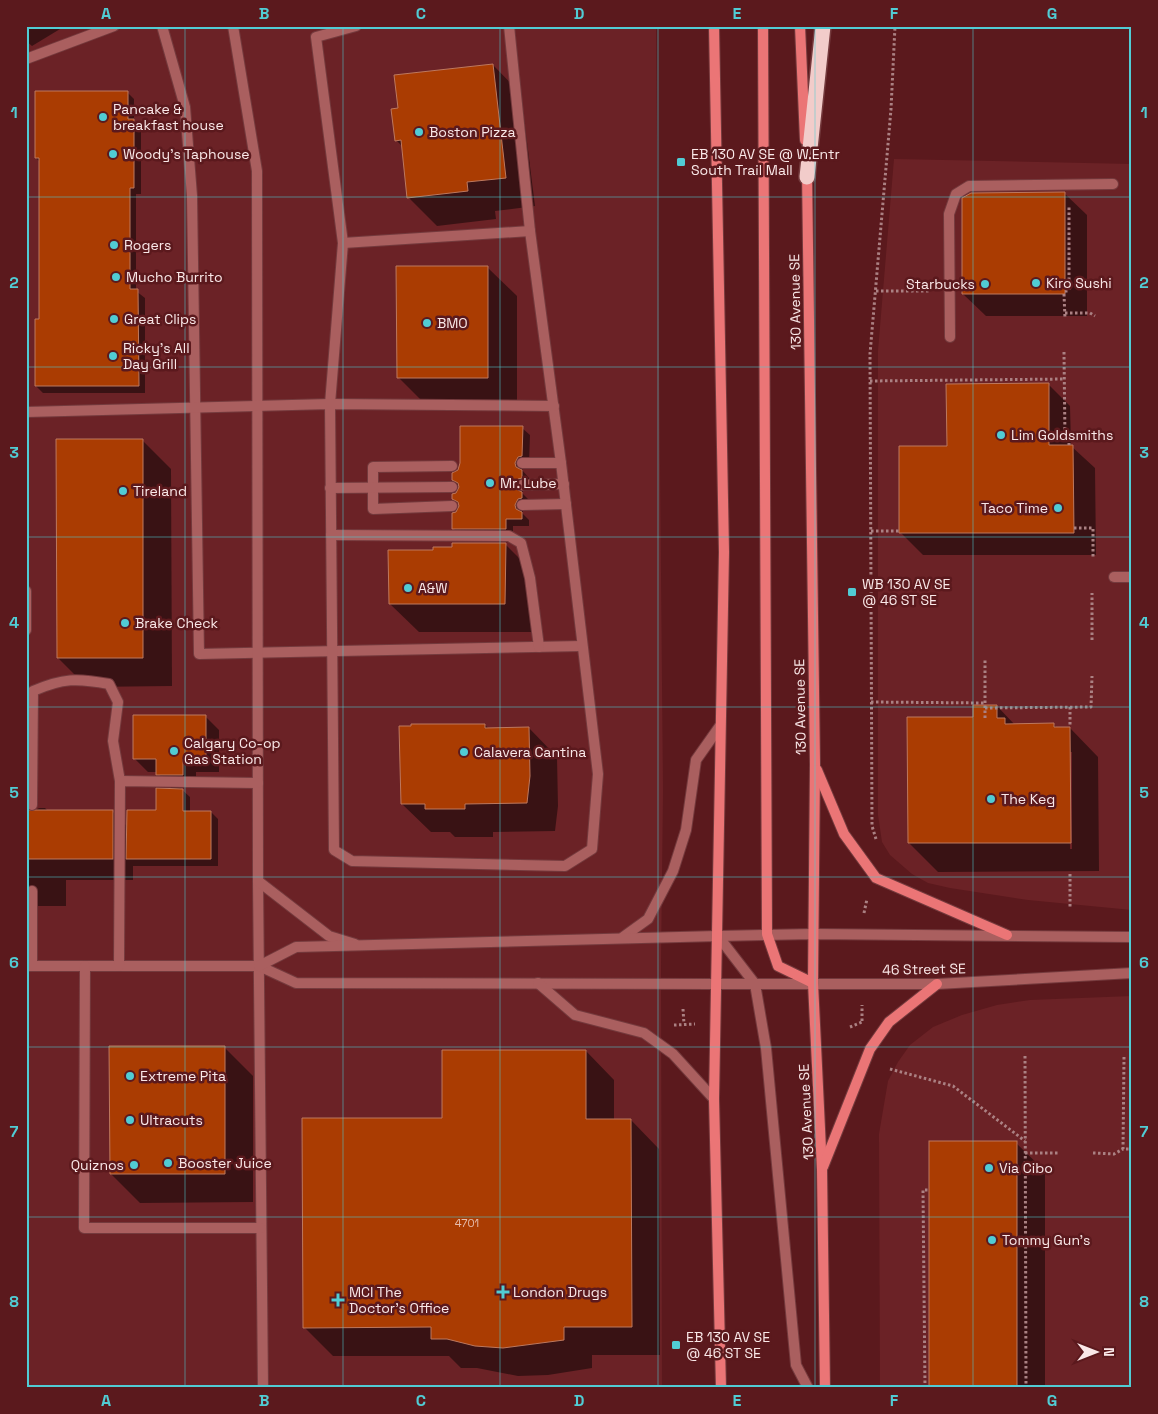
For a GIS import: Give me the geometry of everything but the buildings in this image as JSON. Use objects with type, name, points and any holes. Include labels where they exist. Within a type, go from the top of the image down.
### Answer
[{"type":"highway","points":[[807,177],[823,26]]},
{"type":"main road","points":[[714,26],[724,552],[714,1099],[721,1388]]},
{"type":"main road","points":[[763,26],[767,934],[778,966],[813,983]]},
{"type":"main road","name":"130 Avenue SE","points":[[800,26],[807,177],[815,764],[813,983],[822,1170],[825,1388]]},
{"type":"main road","points":[[815,764],[844,834],[876,878],[1007,935]]},
{"type":"main road","points":[[822,1170],[870,1049],[888,1022],[936,984]]},
{"type":"street","points":[[26,59],[114,26]]},
{"type":"street","points":[[162,26],[185,107],[192,196],[199,654],[332,653],[582,646]]},
{"type":"street","points":[[233,26],[257,171],[258,881],[263,1388]]},
{"type":"street","points":[[356,26],[316,37],[343,242],[330,404],[334,850],[352,861],[565,866],[592,849],[598,774],[564,484],[530,231],[509,26]]},
{"type":"street","points":[[950,337],[949,214],[956,194],[970,186],[1113,184]]},
{"type":"street","points":[[343,242],[530,231]]},
{"type":"street","points":[[26,412],[330,404],[554,406]]},
{"type":"street","points":[[522,463],[561,463]]},
{"type":"street","points":[[452,466],[373,467],[373,508],[452,506]]},
{"type":"street","points":[[522,485],[564,484]]},
{"type":"street","points":[[330,488],[452,487]]},
{"type":"street","points":[[522,505],[566,504]]},
{"type":"street","points":[[331,535],[509,536],[521,543],[530,578],[539,647]]},
{"type":"street","points":[[1114,576],[1132,576]]},
{"type":"street","points":[[26,591],[26,630]]},
{"type":"street","points":[[32,804],[33,691],[51,683],[79,679],[109,684],[118,702],[112,741],[120,782],[119,966]]},
{"type":"street","points":[[623,937],[648,919],[673,871],[686,830],[696,760],[720,726]]},
{"type":"street","points":[[120,782],[258,783]]},
{"type":"street","points":[[258,881],[329,936],[365,947]]},
{"type":"street","points":[[32,891],[29,966],[259,966],[296,947],[365,947],[623,937],[814,934],[1132,937]]},
{"type":"street","points":[[718,936],[755,984],[766,1048],[796,1365],[808,1388]]},
{"type":"street","points":[[85,966],[84,1228],[261,1228]]},
{"type":"street","name":"46 Street SE","points":[[259,966],[296,983],[936,984],[1132,973]]},
{"type":"street","points":[[538,983],[575,1015],[644,1033],[673,1054],[714,1099]]},
{"type":"path","points":[[877,842],[872,826],[870,381],[895,26]]},
{"type":"path","points":[[1065,320],[1065,293],[1069,291],[1069,207]]},
{"type":"path","points":[[876,291],[931,291]]},
{"type":"path","points":[[1065,312],[1090,312],[1095,316]]},
{"type":"path","points":[[1064,352],[1065,440],[1069,440],[1069,445]]},
{"type":"path","points":[[870,381],[1065,378]]},
{"type":"path","points":[[1074,528],[1093,528],[1095,545],[1093,559]]},
{"type":"path","points":[[871,531],[900,531]]},
{"type":"path","points":[[1092,593],[1092,640]]},
{"type":"path","points":[[1092,606],[1097,606]]},
{"type":"path","points":[[985,658],[985,718]]},
{"type":"path","points":[[985,708],[1091,706],[1092,676]]},
{"type":"path","points":[[871,702],[985,703]]},
{"type":"path","points":[[1070,707],[1070,727]]},
{"type":"path","points":[[1070,874],[1070,908]]},
{"type":"path","points":[[863,917],[867,899]]},
{"type":"path","points":[[862,1004],[862,1022]]},
{"type":"path","points":[[683,1009],[684,1024]]},
{"type":"path","points":[[674,1025],[696,1024]]},
{"type":"path","points":[[1025,1056],[1026,1388]]},
{"type":"path","points":[[1123,1149],[1124,1057]]},
{"type":"path","points":[[890,1069],[953,1086],[1025,1142]]},
{"type":"path","points":[[1093,1153],[1114,1154],[1123,1149],[1132,1149]]},
{"type":"path","points":[[1025,1153],[1059,1153]]},
{"type":"path","points":[[925,1388],[924,1190],[929,1190]]},
{"type":"shaded area","points":[[26,26],[656,26],[663,791],[661,963],[662,1388],[26,1388]]},
{"type":"shaded area","points":[[894,159],[1132,164],[1132,910],[1028,900],[928,883],[912,874],[890,855],[882,842],[878,815],[878,351]]},
{"type":"shaded area","points":[[1132,996],[1132,1388],[880,1388],[879,1134],[888,1081],[898,1062],[910,1045],[933,1027],[962,1015],[997,1005],[1030,1000]]},
{"type":"place","name":"Pancake & breakfast house","points":[[103,117]]},
{"type":"place","name":"Boston Pizza","points":[[419,132]]},
{"type":"place","name":"Woody's Taphouse","points":[[113,154]]},
{"type":"place","name":"EB 130 AV SE @ W.Entr South Trail Mall","points":[[681,162]]},
{"type":"place","name":"Rogers","points":[[114,245]]},
{"type":"place","name":"Mucho Burrito","points":[[116,277]]},
{"type":"place","name":"Kiro Sushi","points":[[1036,283]]},
{"type":"place","name":"Starbucks","points":[[985,284]]},
{"type":"place","name":"Great Clips","points":[[114,319]]},
{"type":"place","name":"BMO","points":[[427,323]]},
{"type":"place","name":"Ricky's All Day Grill","points":[[113,356]]},
{"type":"place","name":"Lim Goldsmiths","points":[[1001,435]]},
{"type":"place","name":"Mr. Lube","points":[[490,483]]},
{"type":"place","name":"Tireland","points":[[123,491]]},
{"type":"place","name":"Taco Time","points":[[1058,508]]},
{"type":"place","name":"A&W","points":[[408,588]]},
{"type":"place","name":"WB 130 AV SE @ 46 ST SE","points":[[852,592]]},
{"type":"place","name":"Brake Check","points":[[125,623]]},
{"type":"place","name":"Calgary Co-op Gas Station","points":[[174,751]]},
{"type":"place","name":"Calavera Cantina","points":[[464,752]]},
{"type":"place","name":"The Keg","points":[[991,799]]},
{"type":"place","name":"Extreme Pita","points":[[130,1076]]},
{"type":"place","name":"Ultracuts","points":[[130,1120]]},
{"type":"place","name":"Booster Juice","points":[[168,1163]]},
{"type":"place","name":"Quiznos","points":[[134,1165]]},
{"type":"place","name":"Via Cibo","points":[[989,1168]]},
{"type":"place","name":"Tommy Gun's","points":[[992,1240]]},
{"type":"place","name":"London Drugs","points":[[503,1292]]},
{"type":"place","name":"MCI The Doctor's Office","points":[[338,1300]]},
{"type":"place","name":"EB 130 AV SE @ 46 ST SE","points":[[676,1345]]}]
